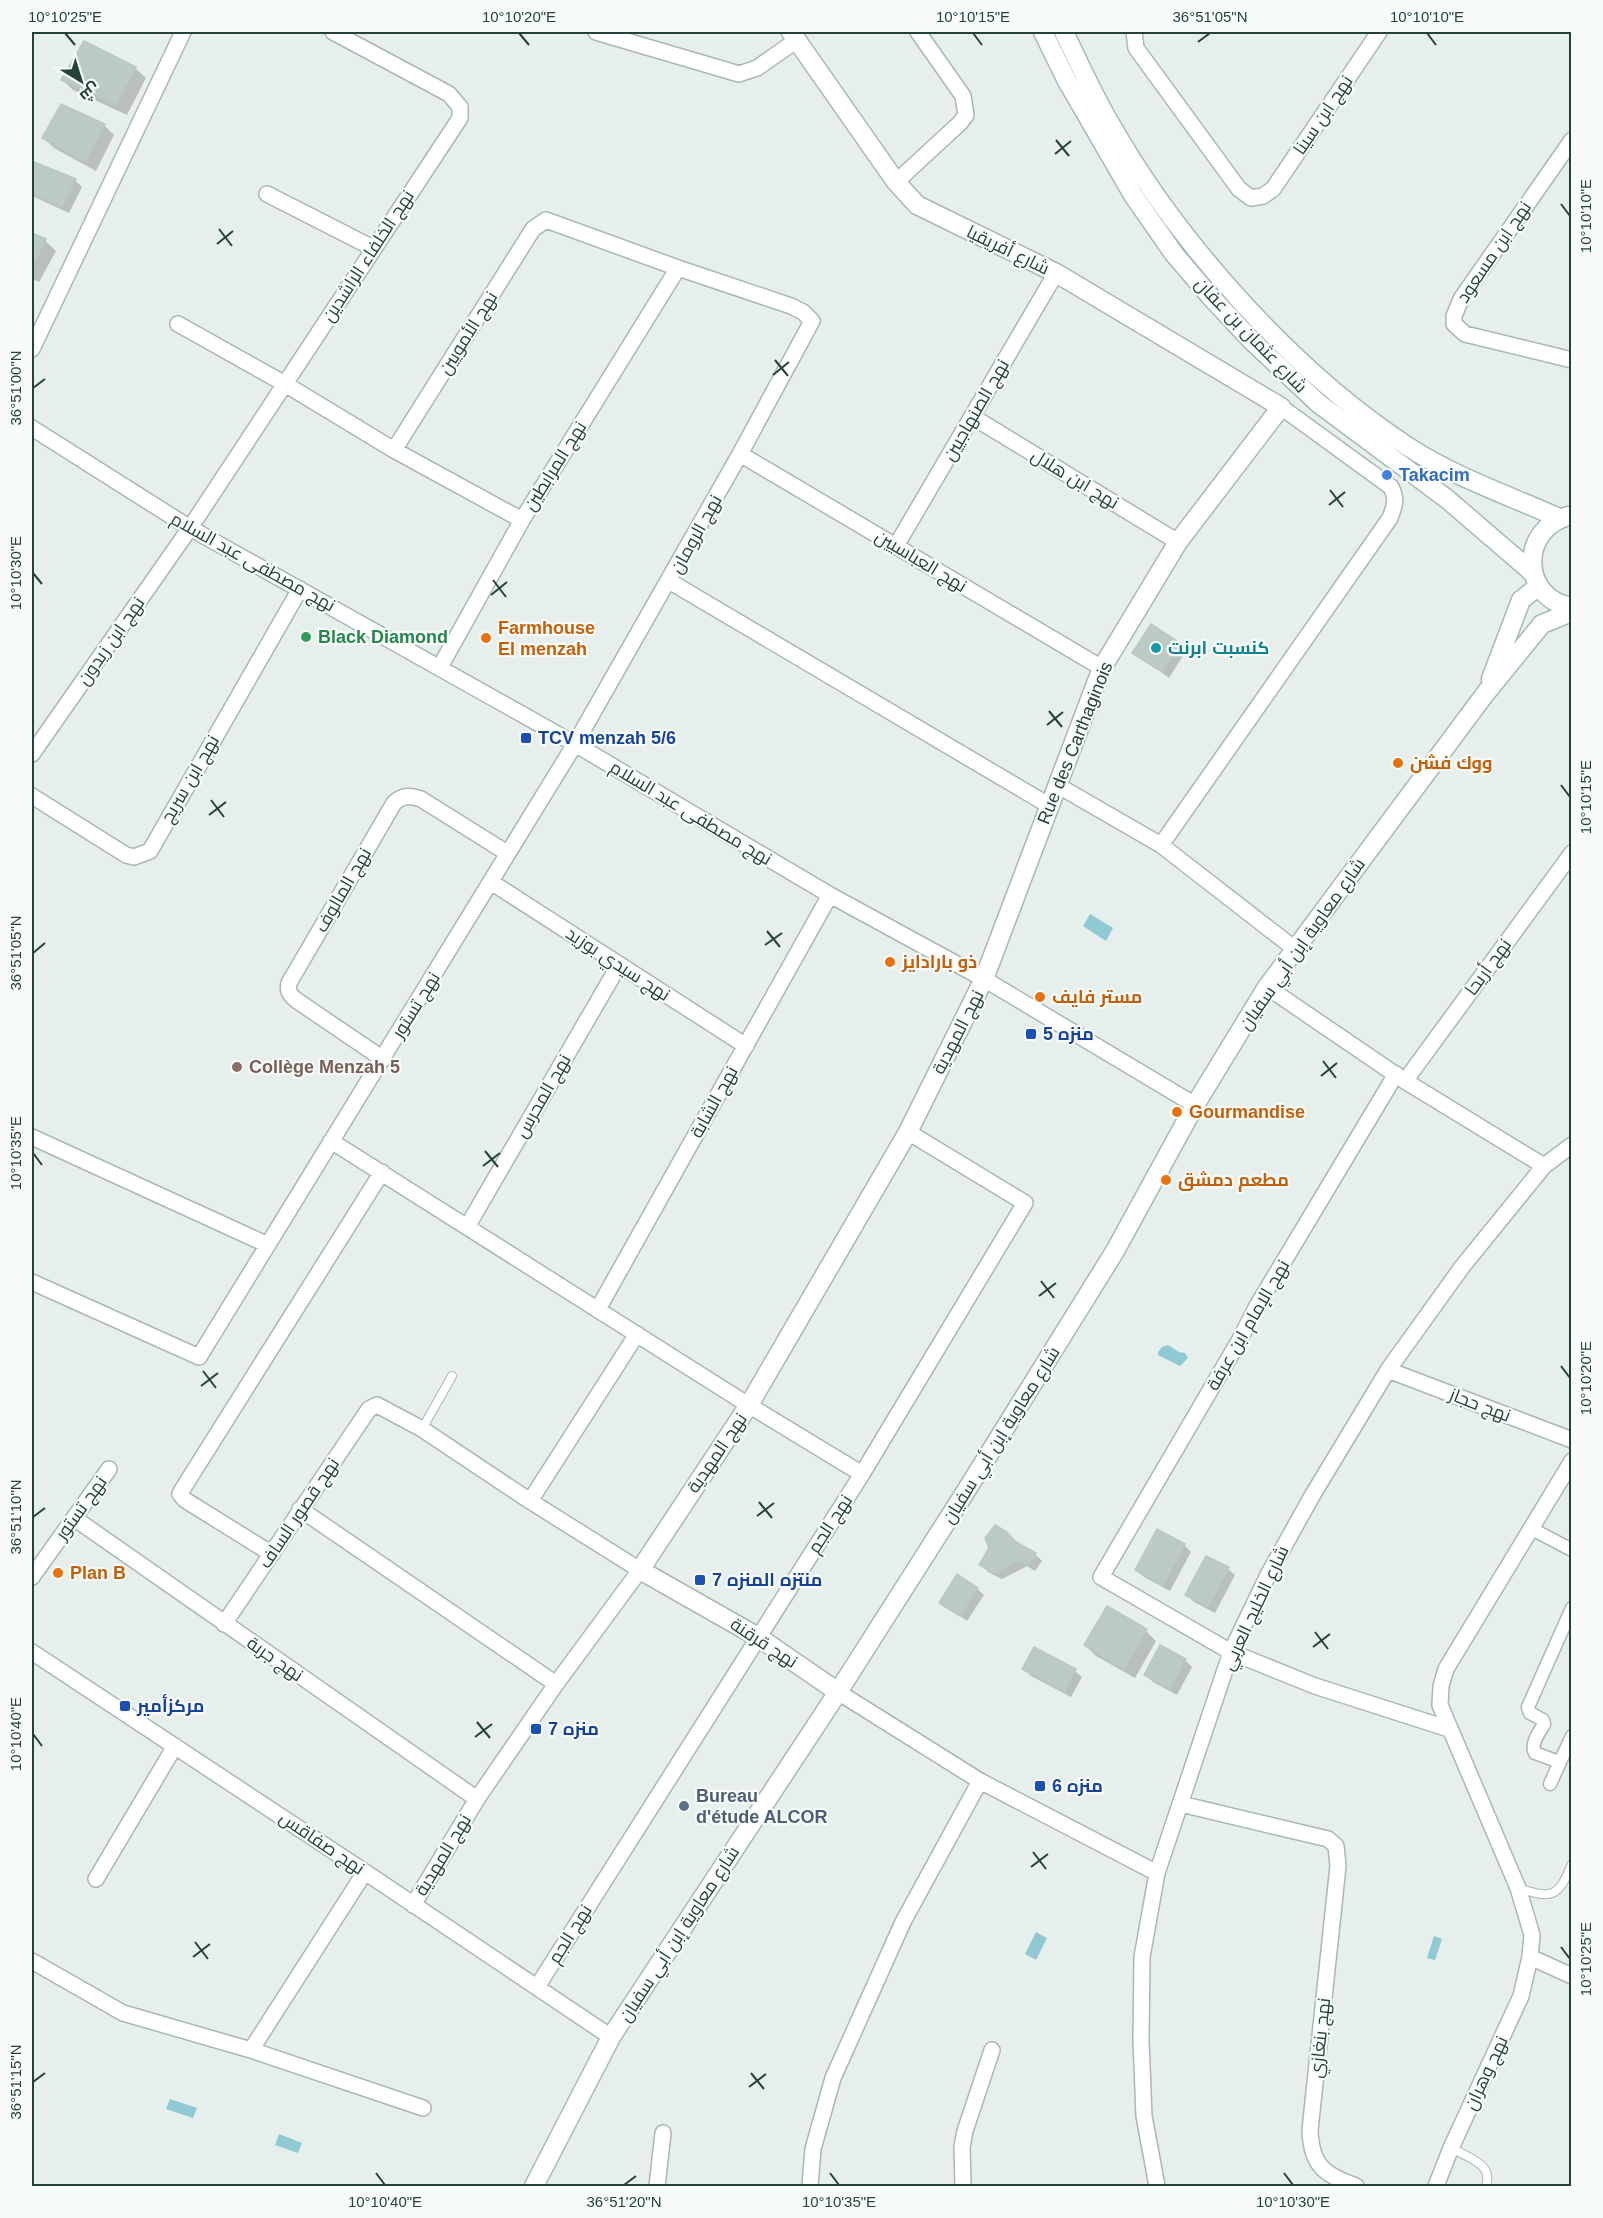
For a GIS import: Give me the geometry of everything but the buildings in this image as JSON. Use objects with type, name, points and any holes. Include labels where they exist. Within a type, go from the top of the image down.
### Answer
[{"type":"main road","name":"شارع عثمان بن عفان","points":[[1043,32],[1072,90],[1133,195],[1174,254],[1209,296],[1318,404],[1447,499],[1536,579]]},
{"type":"main road","name":"شارع عثمان بن عفان","points":[[1064,32],[1111,125],[1150,186],[1200,253],[1265,327],[1331,389],[1407,446],[1455,474],[1565,516]]},
{"type":"main road","name":"شارع أفريقيا","points":[[794,36],[896,182],[917,205],[1056,273],[1281,407]]},
{"type":"main road","name":"Rue des Carthaginois","points":[[984,979],[1102,668],[1178,542],[1281,407]]},
{"type":"main road","points":[[1565,516],[1548,525],[1539,535],[1532,560],[1536,579],[1556,602],[1572,607]]},
{"type":"main road","name":"شارع معاوية إبن أبي سفيان","points":[[1485,694],[1521,600],[1536,579]]},
{"type":"main road","name":"شارع معاوية إبن أبي سفيان","points":[[534,2187],[612,2037],[838,1692],[1115,1251],[1196,1105],[1267,987],[1485,694],[1542,624],[1572,612]]},
{"type":"main road","name":"نهج المهدية","points":[[640,1570],[749,1405],[908,1132],[984,979]]},
{"type":"main road","name":"نهج قرقنة","points":[[640,1570],[758,1637],[838,1692]]},
{"type":"street","points":[[32,349],[183,32]]},
{"type":"street","name":"نهج الخلفاء الراشدين","points":[[190,528],[460,118],[460,107],[449,94],[333,32]]},
{"type":"street","points":[[596,32],[739,74],[757,68],[794,36]]},
{"type":"street","points":[[896,182],[960,123],[966,114],[963,96],[918,32]]},
{"type":"street","name":"نهج ابن سينا","points":[[1134,32],[1136,48],[1239,189],[1251,198],[1263,196],[1273,189],[1379,32]]},
{"type":"street","name":"نهج ابن مسعود","points":[[1572,140],[1461,299],[1454,316],[1455,324],[1465,334],[1572,360]]},
{"type":"street","points":[[267,194],[373,248]]},
{"type":"street","name":"نهج الأمويين","points":[[394,450],[533,229],[546,220],[678,268]]},
{"type":"street","name":"نهج الرومان","points":[[575,744],[669,581],[812,321],[803,312],[791,306],[678,268]]},
{"type":"street","name":"نهج المرابطين","points":[[440,667],[522,520],[678,268]]},
{"type":"street","name":"نهج الصنهاجيين","points":[[896,546],[1056,273]]},
{"type":"street","points":[[178,324],[285,384],[394,450],[522,520]]},
{"type":"street","points":[[1161,845],[1390,518],[1395,506],[1396,497],[1391,487],[1281,407]]},
{"type":"street","name":"نهج ابن هلال","points":[[973,417],[1178,542]]},
{"type":"street","name":"نهج مصطفى عبد السلام","points":[[32,428],[190,528],[575,744],[830,896],[984,979],[1196,1105]]},
{"type":"street","name":"نهج العباسيين","points":[[740,454],[1102,668]]},
{"type":"street","name":"نهج ابن زيدون","points":[[32,754],[190,528]]},
{"type":"street","points":[[669,581],[1050,806]]},
{"type":"street","name":"نهج ابن سريج","points":[[32,796],[126,855],[134,857],[150,850],[300,589]]},
{"type":"street","name":"نهج تستور","points":[[32,1282],[200,1357],[575,744]]},
{"type":"street","points":[[1058,784],[1161,845],[1295,949]]},
{"type":"street","name":"نهج المالوف","points":[[383,1059],[290,996],[288,989],[289,983],[394,803],[402,797],[413,796],[422,799],[507,853]]},
{"type":"street","name":"نهج أريحا","points":[[1400,1077],[1572,853]]},
{"type":"street","name":"نهج سيدي بوزيد","points":[[491,882],[746,1046]]},
{"type":"street","name":"نهج الشابة","points":[[598,1309],[830,896]]},
{"type":"street","name":"نهج المحرس","points":[[467,1227],[619,965]]},
{"type":"street","points":[[1267,987],[1400,1077],[1544,1166]]},
{"type":"street","name":"نهج الإمام ابن عرفة","points":[[1231,1652],[1101,1577],[1239,1341],[1257,1306],[1400,1077]]},
{"type":"street","name":"نهج الجم","points":[[537,1987],[862,1474],[1025,1203],[908,1132]]},
{"type":"street","points":[[32,1137],[268,1245]]},
{"type":"street","points":[[331,1141],[862,1474]]},
{"type":"street","name":"شارع الخليج العربي","points":[[1157,2187],[1144,2116],[1141,2040],[1142,1957],[1157,1873],[1231,1652],[1268,1575],[1312,1496],[1388,1370],[1462,1267],[1544,1166],[1572,1145]]},
{"type":"street","points":[[272,1554],[185,1500],[180,1494],[382,1172]]},
{"type":"street","points":[[530,1502],[637,1334]]},
{"type":"street","name":"نهج حجاز","points":[[1388,1370],[1572,1440]]},
{"type":"street","name":"نهج قرقنة","points":[[377,1405],[422,1429],[530,1502],[640,1570]]},
{"type":"street","name":"نهج قصور الساف","points":[[224,1624],[369,1409],[377,1405]]},
{"type":"street","name":"نهج وهران","points":[[1436,2187],[1451,2148],[1521,1996],[1530,1957],[1532,1935],[1518,1888],[1440,1705],[1441,1686],[1446,1669],[1572,1461]]},
{"type":"street","name":"نهج تستور","points":[[32,1577],[36,1560],[74,1518],[109,1469]]},
{"type":"street","points":[[300,1509],[556,1684]]},
{"type":"street","name":"نهج جربة","points":[[74,1518],[477,1799]]},
{"type":"street","points":[[1530,1528],[1572,1550]]},
{"type":"street","name":"نهج المهدية","points":[[413,1905],[477,1799],[556,1684],[640,1570]]},
{"type":"street","points":[[1559,1762],[1535,1753],[1533,1745],[1544,1724],[1543,1720],[1528,1710],[1572,1608]]},
{"type":"street","name":"نهج صفاقس","points":[[32,1652],[612,2037]]},
{"type":"street","points":[[1231,1652],[1315,1686],[1449,1729]]},
{"type":"street","name":"نهج قرقنة","points":[[838,1692],[980,1781],[1157,1873]]},
{"type":"street","points":[[1550,1784],[1572,1736]]},
{"type":"street","points":[[96,1879],[175,1746]]},
{"type":"street","points":[[810,2187],[813,2149],[832,2078],[903,1922],[980,1781]]},
{"type":"street","name":"نهج بنغازي","points":[[1181,1804],[1328,1839],[1336,1846],[1338,1866],[1310,2147],[1313,2157],[1326,2172],[1356,2187]]},
{"type":"street","points":[[251,2050],[365,1872]]},
{"type":"street","points":[[1530,1957],[1572,1976]]},
{"type":"street","points":[[32,1961],[123,2013],[251,2050],[423,2108]]},
{"type":"street","points":[[963,2187],[964,2131],[992,2050]]},
{"type":"street","points":[[657,2187],[663,2133]]},
{"type":"lane","points":[[422,1429],[452,1376]]},
{"type":"lane","points":[[1518,1888],[1539,1895],[1556,1893],[1564,1884],[1572,1864]]},
{"type":"lane","points":[[1451,2148],[1481,2164],[1487,2170],[1489,2180],[1486,2187]]},
{"type":"water","points":[[1090,914],[1113,928],[1106,941],[1083,926]]},
{"type":"water","points":[[1168,1345],[1185,1353],[1188,1358],[1180,1366],[1158,1355],[1162,1347]]},
{"type":"water","points":[[1036,1932],[1047,1938],[1036,1960],[1025,1954]]},
{"type":"water","points":[[1434,1936],[1442,1939],[1435,1960],[1427,1958]]},
{"type":"water","points":[[170,2099],[197,2108],[193,2118],[166,2109]]},
{"type":"water","points":[[279,2134],[302,2143],[298,2153],[275,2145]]},
{"type":"place","name":"Takacim","points":[[1387,475]]},
{"type":"place","name":"Black Diamond","points":[[306,637]]},
{"type":"place","name":"Farmhouse El menzah","points":[[486,638]]},
{"type":"place","name":"كنسبت ابرنت","points":[[1156,648]]},
{"type":"place","name":"TCV menzah 5/6","points":[[526,738]]},
{"type":"place","name":"ووك فشن","points":[[1398,763]]},
{"type":"place","name":"ذو بارادايز","points":[[890,962]]},
{"type":"place","name":"مستر فايف","points":[[1040,997]]},
{"type":"place","name":"منزه 5","points":[[1031,1034]]},
{"type":"place","name":"Collège Menzah 5","points":[[237,1067]]},
{"type":"place","name":"Gourmandise","points":[[1177,1112]]},
{"type":"place","name":"مطعم دمشق","points":[[1166,1180]]},
{"type":"place","name":"Plan B","points":[[58,1573]]},
{"type":"place","name":"منتزه المنزه 7","points":[[700,1580]]},
{"type":"place","name":"مركزأمير","points":[[125,1706]]},
{"type":"place","name":"منزه 7","points":[[536,1729]]},
{"type":"place","name":"منزه 6","points":[[1040,1786]]},
{"type":"place","name":"Bureau d'étude ALCOR","points":[[684,1806]]}]
